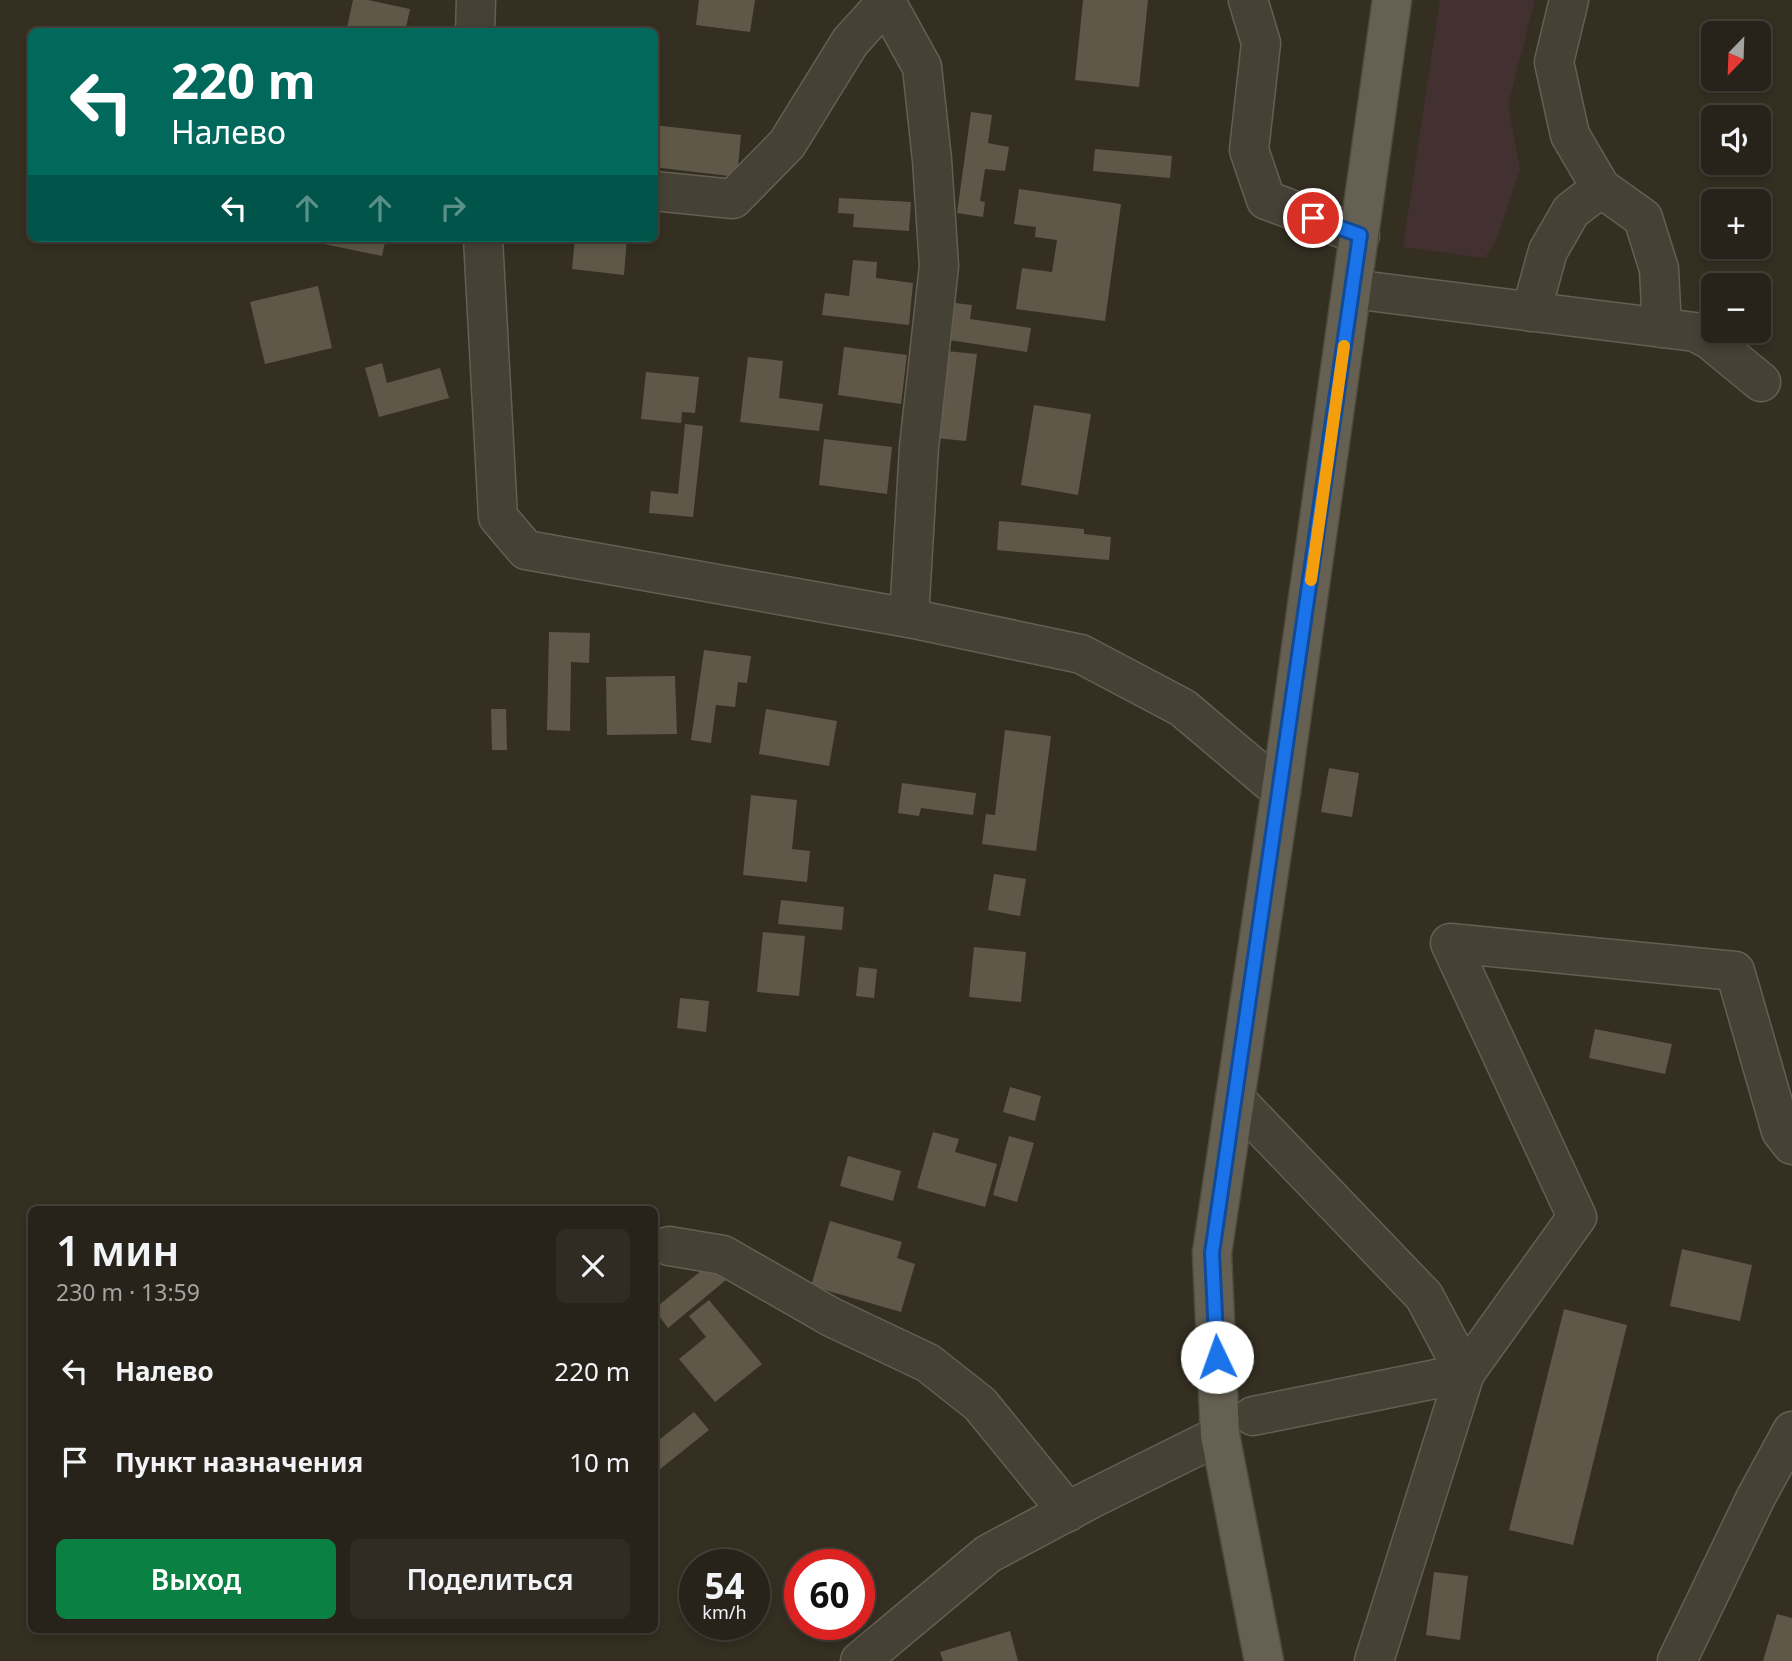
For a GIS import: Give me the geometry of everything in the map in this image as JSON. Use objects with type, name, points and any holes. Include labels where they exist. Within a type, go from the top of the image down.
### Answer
[{"type":"main road","points":[[1264,1661],[1220,1436],[1212,1253],[1281,791],[1392,0]]},
{"type":"street","points":[[475,28],[476,0]]},
{"type":"street","points":[[1248,0],[1261,43],[1249,150],[1266,200],[1360,235]]},
{"type":"street","points":[[1569,0],[1554,62],[1570,135],[1601,188],[1643,218],[1659,270],[1662,328]]},
{"type":"street","points":[[658,191],[733,200],[787,144],[850,42],[886,1],[922,67],[939,265],[919,447],[909,618]]},
{"type":"street","points":[[1531,312],[1548,251],[1571,211],[1601,188]]},
{"type":"street","points":[[482,242],[498,517],[526,550],[909,618],[1081,654],[1183,708],[1281,791]]},
{"type":"street","points":[[1352,289],[1695,332],[1710,340],[1761,382]]},
{"type":"street","points":[[1374,1661],[1465,1373],[1577,1217],[1450,943],[1735,971],[1781,1131],[1792,1145]]},
{"type":"street","points":[[1235,1099],[1424,1296],[1465,1373]]},
{"type":"street","points":[[669,1246],[723,1255],[831,1317],[928,1363],[980,1404],[1068,1512]]},
{"type":"street","points":[[1252,1416],[1465,1373]]},
{"type":"street","points":[[1677,1661],[1756,1497],[1792,1431]]},
{"type":"street","points":[[860,1661],[988,1554],[1220,1436]]},
{"type":"shaded area","points":[[1440,0],[1535,0],[1508,105],[1520,169],[1497,238],[1485,258],[1403,247]]},
{"type":"building","points":[[353,0],[368,0],[410,9],[406,28],[347,28]]},
{"type":"building","points":[[699,0],[755,0],[750,32],[696,25]]},
{"type":"building","points":[[1083,0],[1148,0],[1139,87],[1075,80]]},
{"type":"building","points":[[971,112],[992,115],[988,143],[1009,147],[1005,171],[985,169],[980,201],[985,202],[983,217],[957,213]]},
{"type":"building","points":[[658,125],[741,135],[737,177],[658,167]]},
{"type":"building","points":[[1095,149],[1172,156],[1170,178],[1093,171]]},
{"type":"building","points":[[1019,189],[1121,204],[1105,321],[1016,309],[1022,268],[1052,272],[1057,240],[1035,237],[1036,227],[1014,224]]},
{"type":"building","points":[[839,198],[911,202],[909,231],[853,227],[854,214],[838,213]]},
{"type":"building","points":[[314,242],[385,242],[382,256]]},
{"type":"building","points":[[575,242],[627,242],[624,275],[572,269]]},
{"type":"building","points":[[853,260],[877,262],[876,278],[913,283],[909,325],[822,315],[825,293],[849,296]]},
{"type":"building","points":[[318,286],[332,348],[265,364],[250,302]]},
{"type":"building","points":[[955,303],[972,305],[970,319],[1031,328],[1027,352],[949,340]]},
{"type":"building","points":[[844,347],[907,355],[901,404],[838,395]]},
{"type":"building","points":[[946,351],[977,354],[966,441],[935,438]]},
{"type":"building","points":[[748,357],[783,361],[779,398],[823,404],[819,431],[740,422]]},
{"type":"building","points":[[382,363],[387,383],[440,368],[449,398],[379,417],[365,368]]},
{"type":"building","points":[[646,372],[699,377],[695,413],[682,412],[681,423],[641,419]]},
{"type":"building","points":[[1034,405],[1091,414],[1078,495],[1021,485]]},
{"type":"building","points":[[685,424],[703,426],[693,517],[649,513],[651,491],[678,494]]},
{"type":"building","points":[[824,439],[892,447],[887,494],[819,485]]},
{"type":"building","points":[[999,521],[1084,529],[1084,534],[1111,537],[1109,560],[997,550]]},
{"type":"building","points":[[549,632],[590,633],[589,663],[571,662],[570,731],[547,730]]},
{"type":"building","points":[[704,650],[751,656],[747,683],[738,682],[735,707],[716,705],[711,743],[691,740]]},
{"type":"building","points":[[675,676],[677,734],[607,735],[606,677]]},
{"type":"building","points":[[491,709],[506,709],[507,750],[492,750]]},
{"type":"building","points":[[766,709],[837,721],[829,766],[759,754]]},
{"type":"building","points":[[1005,730],[1051,736],[1036,851],[982,844],[986,814],[995,815]]},
{"type":"building","points":[[1329,768],[1359,773],[1352,817],[1321,812]]},
{"type":"building","points":[[902,783],[976,793],[973,815],[921,808],[919,816],[898,813]]},
{"type":"building","points":[[751,795],[797,800],[792,849],[810,851],[807,882],[743,875]]},
{"type":"building","points":[[994,874],[1026,879],[1020,916],[988,910]]},
{"type":"building","points":[[781,900],[844,907],[842,930],[778,924]]},
{"type":"building","points":[[763,932],[805,936],[799,996],[757,992]]},
{"type":"building","points":[[974,947],[1026,952],[1021,1002],[969,997]]},
{"type":"building","points":[[859,967],[877,969],[874,998],[856,996]]},
{"type":"building","points":[[680,998],[709,1001],[706,1032],[677,1028]]},
{"type":"building","points":[[1595,1029],[1672,1044],[1665,1074],[1589,1058]]},
{"type":"building","points":[[1010,1087],[1041,1096],[1035,1121],[1003,1112]]},
{"type":"building","points":[[933,1132],[959,1139],[955,1152],[997,1164],[985,1207],[917,1188]]},
{"type":"building","points":[[1009,1136],[1034,1143],[1017,1202],[993,1195]]},
{"type":"building","points":[[848,1156],[901,1171],[893,1201],[840,1186]]},
{"type":"building","points":[[830,1221],[902,1242],[897,1258],[915,1264],[901,1312],[811,1286]]},
{"type":"building","points":[[1682,1249],[1752,1265],[1740,1321],[1670,1306]]},
{"type":"building","points":[[712,1262],[726,1280],[668,1328],[658,1314],[658,1306]]},
{"type":"building","points":[[709,1300],[762,1364],[715,1402],[679,1359],[706,1337],[689,1316]]},
{"type":"building","points":[[1564,1309],[1627,1325],[1573,1545],[1509,1530]]},
{"type":"building","points":[[694,1412],[709,1430],[658,1471],[658,1441]]},
{"type":"building","points":[[1434,1572],[1468,1576],[1460,1640],[1426,1635]]},
{"type":"building","points":[[1777,1614],[1792,1618],[1792,1661],[1763,1661]]},
{"type":"building","points":[[1010,1631],[1018,1661],[943,1661],[940,1652]]},
{"type":"slow traffic","points":[[1311,580],[1344,346]]},
{"type":"route","points":[[1217,1357],[1212,1253],[1360,235],[1313,218]]}]
